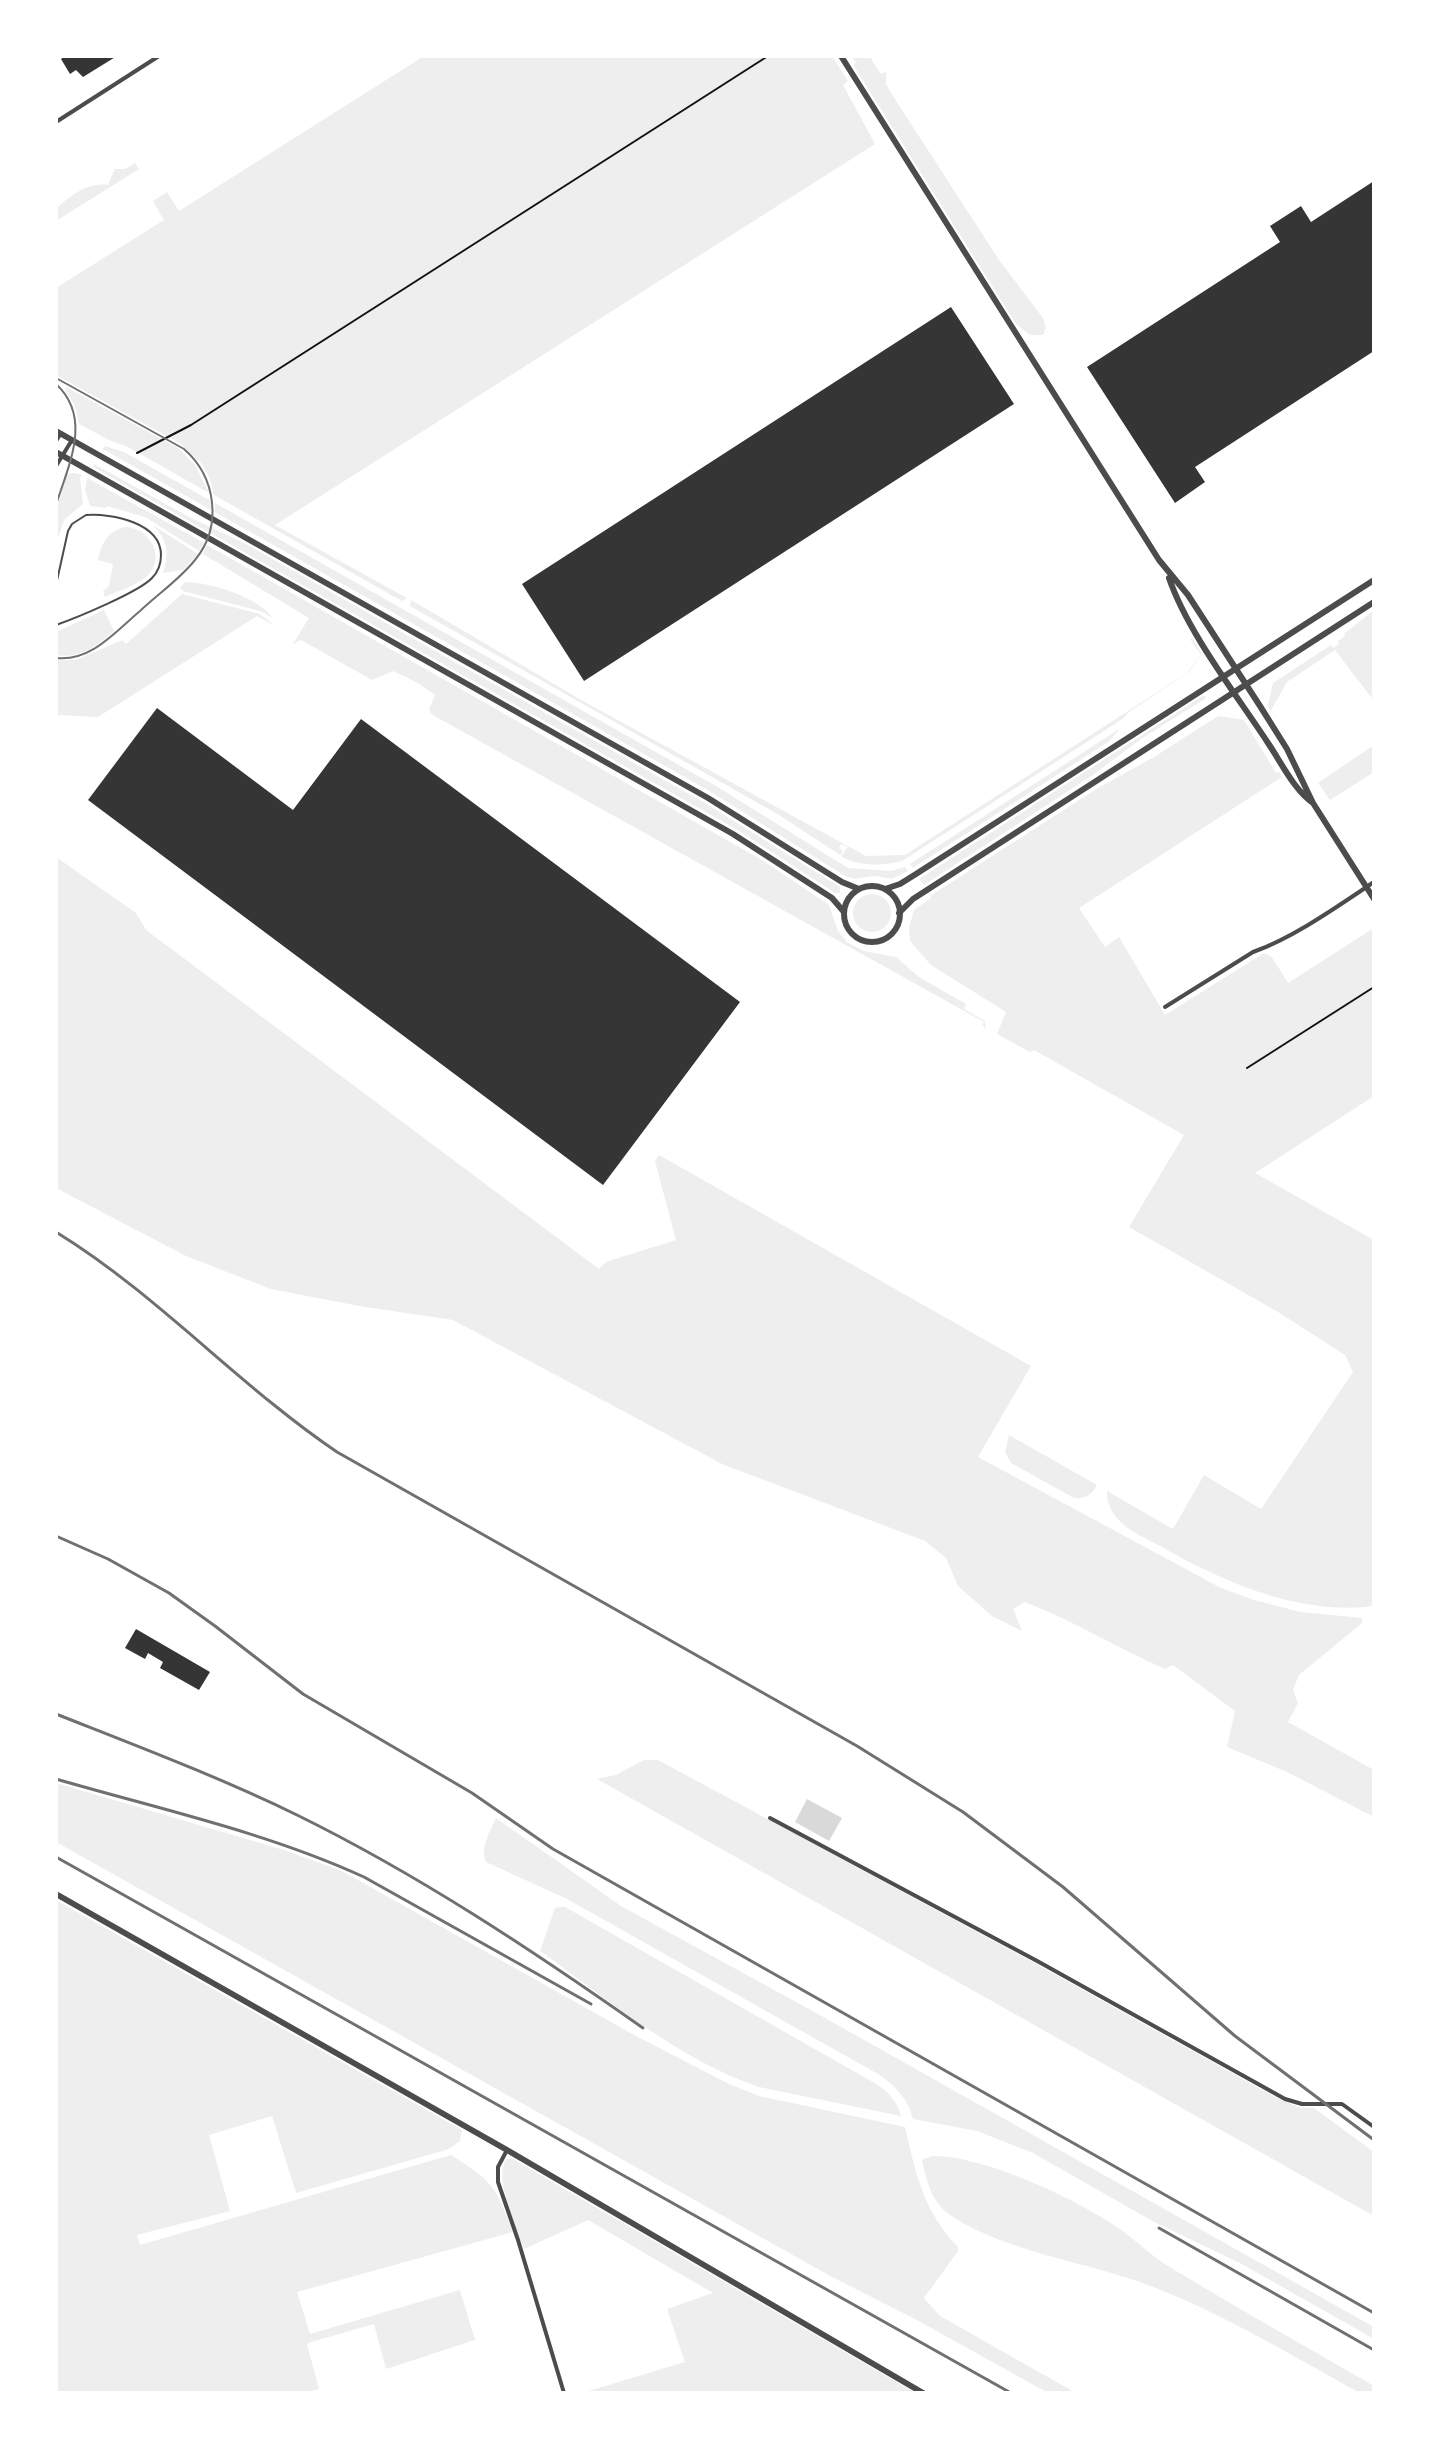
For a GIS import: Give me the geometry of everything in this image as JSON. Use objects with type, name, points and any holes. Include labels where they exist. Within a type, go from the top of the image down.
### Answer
[{"type":"street","points":[[56,122],[159,56]]},
{"type":"street","points":[[841,56],[1169,575],[1181,606],[1234,692],[1290,776],[1313,803]]},
{"type":"street","points":[[56,441],[58,432],[708,798],[842,882],[859,889]]},
{"type":"street","points":[[56,466],[59,454],[72,440]]},
{"type":"street","points":[[59,454],[733,834],[832,898],[844,912],[854,935],[876,941],[894,930],[899,913],[913,899],[1374,602]]},
{"type":"street","points":[[1169,575],[1188,595],[1236,668],[1287,749],[1313,803],[1374,899]]},
{"type":"street","points":[[844,912],[847,902],[859,889],[869,886],[885,889],[900,884],[1374,580]]},
{"type":"street","points":[[1165,1007],[1253,952],[1319,918],[1374,882]]},
{"type":"street","points":[[885,889],[896,900],[899,913]]},
{"type":"street","points":[[770,1818],[1039,1962],[1285,2099],[1302,2104],[1342,2104],[1374,2127]]},
{"type":"street","points":[[56,1894],[507,2150],[923,2393]]},
{"type":"street","points":[[507,2150],[498,2167],[498,2182],[564,2393]]},
{"type":"lane","points":[[56,585],[68,531],[79,518],[94,514],[138,524],[155,536],[161,551],[160,565],[153,578],[143,586],[56,625]]},
{"type":"path","points":[[137,453],[191,425],[768,56]]},
{"type":"path","points":[[1247,1068],[1374,987]]},
{"type":"shaded area","points":[[424,56],[832,56],[848,81],[843,85],[875,144],[275,525],[407,598],[402,601],[214,495],[202,464],[181,444],[56,375],[56,288],[164,220],[153,201],[167,192],[179,211]]},
{"type":"shaded area","points":[[851,56],[875,56],[871,59],[881,74],[886,72],[886,84],[891,93],[999,260],[1043,318],[1046,328],[1043,335],[1030,335],[1016,324],[853,65],[856,63]]},
{"type":"shaded area","points":[[135,163],[139,169],[56,221],[56,209],[67,199],[86,188],[108,185],[115,169],[125,169]]},
{"type":"shaded area","points":[[66,387],[178,448],[195,465],[209,493],[128,447],[79,424]]},
{"type":"shaded area","points":[[105,446],[124,452],[211,501],[211,510],[103,449]]},
{"type":"shaded area","points":[[94,464],[189,517],[244,543],[705,803],[840,887],[840,893],[835,893],[736,829],[93,467]]},
{"type":"shaded area","points":[[67,474],[82,475],[83,504],[64,520],[56,545],[56,511]]},
{"type":"shaded area","points":[[87,478],[204,543],[199,551],[145,517],[107,506],[90,506],[85,490]]},
{"type":"shaded area","points":[[215,503],[716,786],[848,868],[891,871],[905,867],[908,871],[892,879],[875,876],[854,879],[845,876],[711,792],[215,512]]},
{"type":"shaded area","points":[[151,524],[198,554],[183,570],[163,573],[166,546],[161,534]]},
{"type":"shaded area","points":[[126,527],[143,533],[149,539],[155,562],[142,580],[105,597],[103,591],[109,586],[113,564],[98,560],[110,535]]},
{"type":"shaded area","points":[[207,545],[762,860],[829,905],[838,931],[848,943],[864,951],[896,957],[919,977],[966,1004],[964,1009],[985,1021],[986,1028],[982,1025],[984,1022],[431,714],[429,709],[435,695],[418,683],[393,671],[372,680],[301,640],[293,644],[309,618],[203,554]]},
{"type":"shaded area","points":[[185,582],[233,592],[266,610],[273,618],[260,611],[183,591],[180,588]]},
{"type":"shaded area","points":[[182,594],[260,614],[275,626],[257,616],[98,717],[56,715],[56,660],[76,660],[122,640],[126,644]]},
{"type":"shaded area","points":[[411,600],[583,701],[866,856],[905,855],[1187,673],[1201,655],[1190,639],[1202,654],[1189,672],[1124,718],[902,861],[871,864],[841,856],[848,847],[841,844],[839,848],[843,851],[840,855],[779,815],[410,606]]},
{"type":"shaded area","points":[[104,610],[114,631],[80,653],[56,655],[56,632]]},
{"type":"shaded area","points":[[1374,610],[1374,701],[1335,650],[1287,682],[1271,710],[1291,742],[1268,706],[1273,683],[1331,645],[1333,648],[1339,644],[1344,634]]},
{"type":"shaded area","points":[[1204,695],[1206,698],[1141,739],[1093,775],[924,885],[919,879]]},
{"type":"shaded area","points":[[1218,716],[1244,720],[1276,773],[1279,772],[1282,777],[1079,908],[1105,947],[1119,937],[1165,1015],[1264,953],[1272,957],[1288,983],[1374,928],[1374,1096],[1255,1173],[1374,1240],[1374,1605],[1366,1607],[1312,1605],[1259,1592],[1208,1571],[1133,1531],[1112,1511],[1107,1491],[1173,1529],[1204,1475],[1261,1509],[1353,1372],[1345,1355],[1278,1312],[1129,1227],[1184,1135],[1034,1050],[1030,1052],[997,1034],[1006,1012],[931,965],[910,941],[909,928],[914,910],[930,896],[1098,788]]},
{"type":"shaded area","points":[[1121,728],[1108,742],[913,868],[910,864]]},
{"type":"shaded area","points":[[1374,745],[1374,772],[1330,800],[1318,783]]},
{"type":"shaded area","points":[[56,857],[136,913],[146,930],[599,1269],[606,1262],[676,1240],[655,1161],[659,1155],[1031,1366],[978,1457],[1221,1588],[1301,1612],[1362,1618],[1362,1623],[1299,1675],[1293,1690],[1298,1703],[1288,1722],[1374,1770],[1374,1817],[1287,1772],[1227,1747],[1235,1711],[1173,1665],[1165,1669],[1025,1602],[1013,1609],[1022,1631],[992,1616],[958,1586],[946,1558],[925,1541],[722,1464],[453,1320],[271,1289],[186,1256],[56,1188]]},
{"type":"shaded area","points":[[872,894],[885,900],[891,913],[885,926],[872,932],[859,926],[853,913],[859,900]]},
{"type":"shaded area","points":[[1009,1435],[1097,1485],[1088,1496],[1074,1498],[1011,1463],[1005,1452]]},
{"type":"shaded area","points":[[644,1760],[658,1760],[1275,2097],[1298,2107],[1314,2108],[1374,2152],[1374,2216],[597,1779],[616,1775]]},
{"type":"shaded area","points":[[56,1783],[284,1850],[342,1871],[636,2036],[729,2084],[759,2096],[905,2127],[922,2191],[936,2220],[958,2247],[924,2298],[940,2316],[1076,2393],[1048,2393],[832,2277],[56,1842]]},
{"type":"shaded area","points":[[807,1799],[842,1818],[829,1841],[795,1822]]},
{"type":"shaded area","points":[[496,1818],[621,1906],[1374,2327],[1374,2339],[1240,2263],[1156,2223],[1033,2153],[977,2131],[913,2119],[900,2093],[878,2074],[567,1899],[486,1862],[485,1845]]},
{"type":"shaded area","points":[[56,1900],[462,2130],[460,2141],[449,2149],[296,2193],[272,2116],[209,2135],[230,2211],[137,2235],[140,2245],[451,2155],[491,2186],[513,2232],[297,2292],[310,2334],[460,2290],[475,2340],[386,2369],[374,2324],[311,2342],[307,2344],[319,2389],[304,2393],[56,2393]]},
{"type":"shaded area","points":[[565,1907],[876,2084],[894,2100],[901,2116],[759,2087],[673,2045],[540,1951],[555,1908]]},
{"type":"shaded area","points":[[932,2156],[978,2163],[1005,2171],[1084,2207],[1124,2232],[1166,2265],[1374,2386],[1374,2393],[1360,2393],[1251,2332],[1166,2292],[1020,2247],[974,2229],[946,2212],[935,2199],[922,2160]]},
{"type":"shaded area","points":[[506,2159],[513,2159],[915,2393],[582,2393],[685,2362],[667,2309],[713,2293],[588,2220],[524,2249],[504,2190],[502,2178]]},
{"type":"building","points":[[65,56],[117,56],[83,77],[76,70],[70,74],[61,59]]},
{"type":"building","points":[[1374,181],[1374,351],[1195,467],[1205,482],[1175,503],[1087,367],[1280,242],[1270,226],[1301,206],[1311,222]]},
{"type":"building","points":[[951,307],[1014,404],[584,681],[522,584]]},
{"type":"building","points":[[157,708],[293,810],[361,719],[740,1002],[603,1185],[88,800]]},
{"type":"building","points":[[136,1629],[210,1672],[199,1690],[160,1668],[163,1662],[148,1653],[145,1659],[125,1648]]},
{"type":"tram line","points":[[56,378],[184,449],[203,473],[212,502],[210,532],[204,547],[176,580],[102,644],[81,655],[56,658]]},
{"type":"tram line","points":[[56,384],[67,397],[75,427],[71,459],[56,505]]},
{"type":"railway","points":[[56,1232],[129,1283],[266,1398],[337,1452],[857,1746],[963,1812],[1063,1887],[1235,2036],[1374,2140]]},
{"type":"railway","points":[[56,1536],[108,1559],[169,1593],[303,1694],[472,1793],[553,1849],[1374,2313]]},
{"type":"railway","points":[[56,1714],[238,1788],[342,1838],[474,1915],[643,2028]]},
{"type":"railway","points":[[56,1779],[212,1822],[327,1861],[364,1877],[591,2004]]},
{"type":"railway","points":[[56,1857],[1011,2393]]},
{"type":"railway","points":[[1159,2228],[1374,2350]]}]
